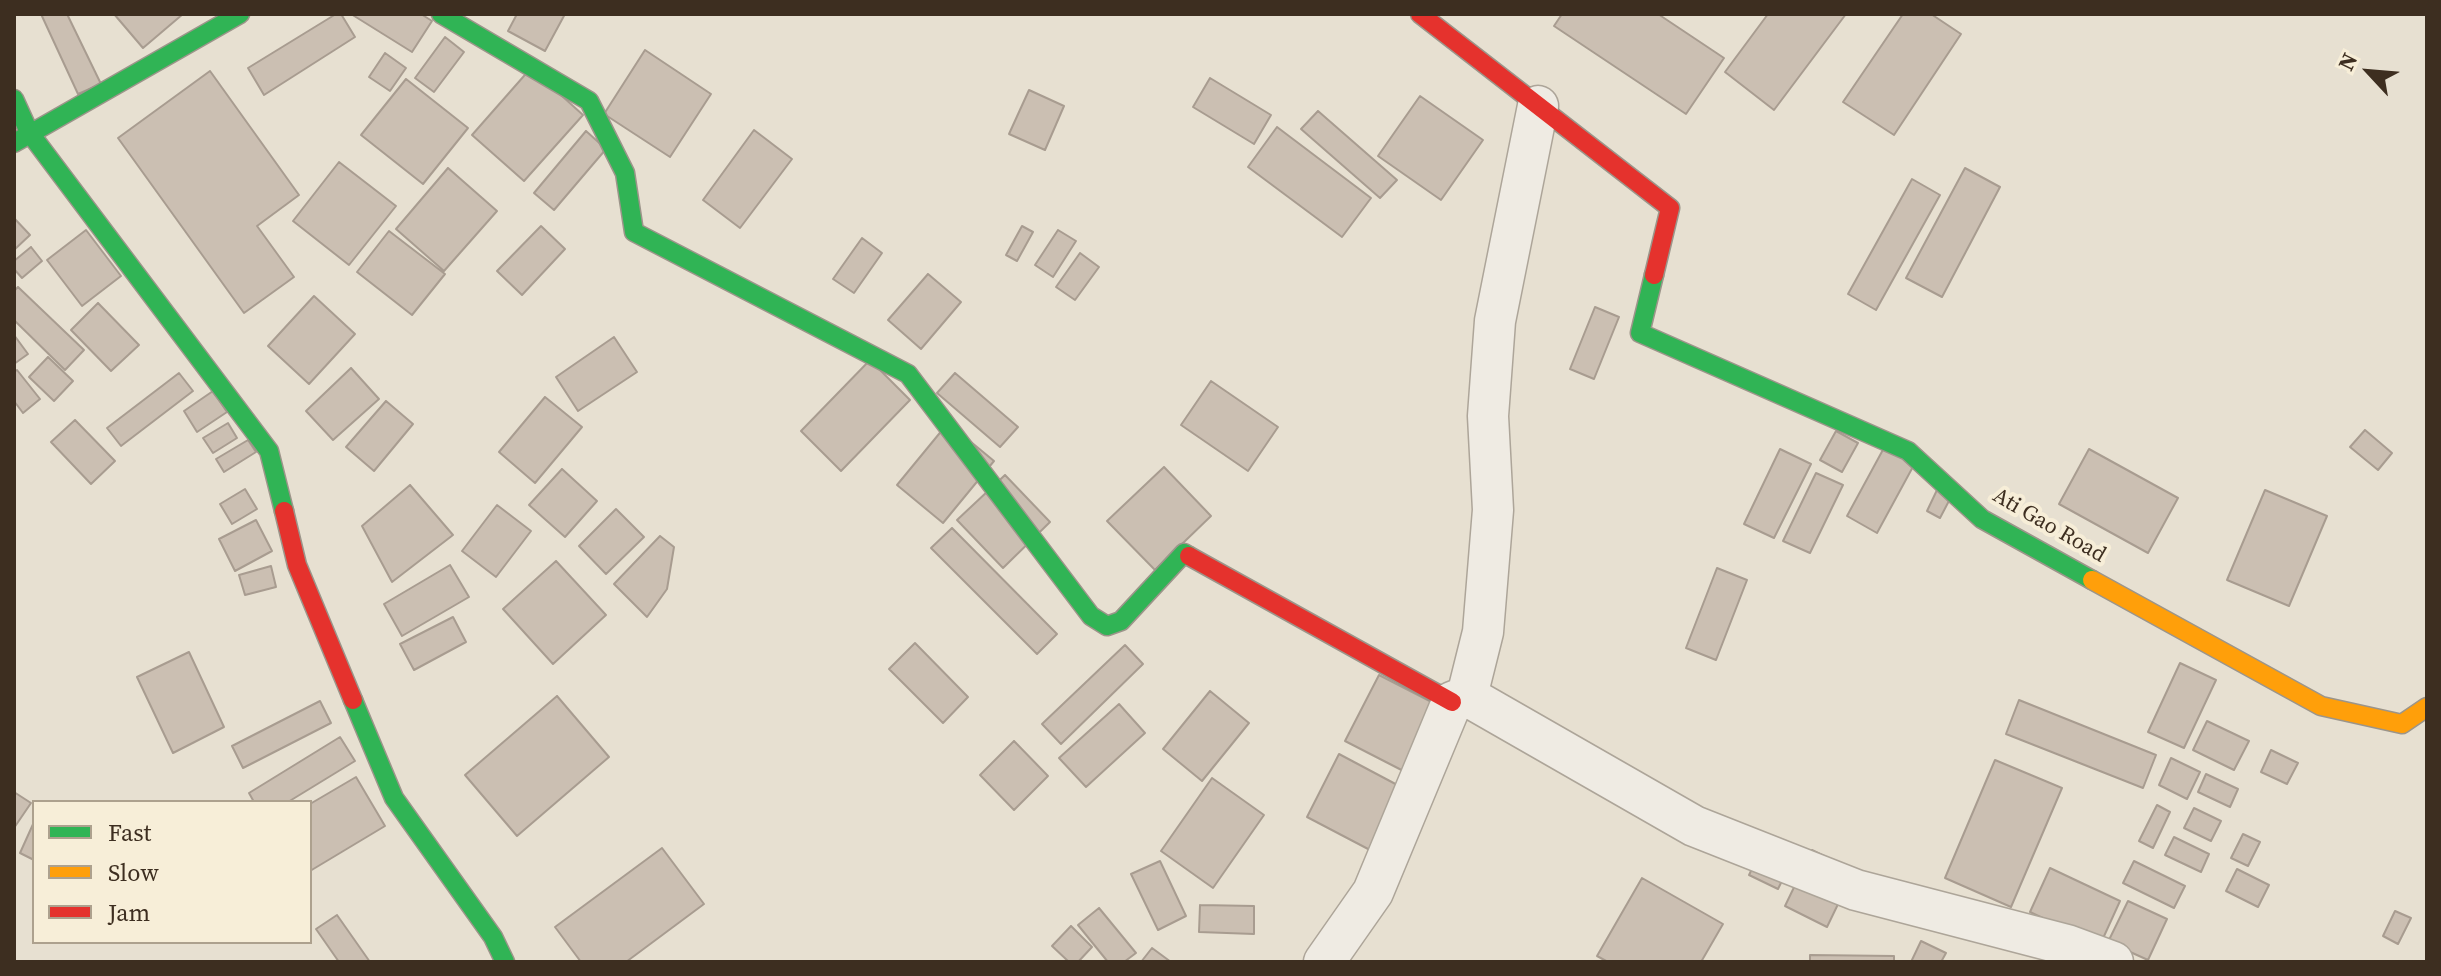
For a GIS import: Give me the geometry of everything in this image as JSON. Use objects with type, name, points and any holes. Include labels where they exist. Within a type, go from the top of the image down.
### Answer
[{"type":"street","points":[[22,138],[240,14]]},
{"type":"street","points":[[441,14],[589,101],[625,173],[634,232],[908,374],[1091,616],[1107,626],[1121,621],[1184,553],[1694,826],[1856,890],[2067,945],[2113,962]]},
{"type":"street","points":[[1324,962],[1373,892],[1460,699],[1483,632],[1493,510],[1488,416],[1495,321],[1538,106],[1420,14]]},
{"type":"street","points":[[14,99],[22,138],[269,451],[297,565],[394,798],[493,937],[505,962]]},
{"type":"street","name":"Ati Gao Road","points":[[1538,106],[1670,208],[1640,333],[1908,451],[1982,519],[2321,706],[2402,724],[2427,707]]},
{"type":"building","points":[[41,14],[67,14],[101,84],[78,94]]},
{"type":"building","points":[[114,14],[183,14],[143,48]]},
{"type":"building","points":[[336,14],[341,14],[355,37],[264,95],[248,68]]},
{"type":"building","points":[[351,14],[421,14],[432,21],[412,52]]},
{"type":"building","points":[[517,14],[565,14],[545,51],[508,31]]},
{"type":"building","points":[[1562,14],[1658,14],[1724,58],[1686,114],[1554,26]]},
{"type":"building","points":[[1768,14],[1846,14],[1774,110],[1725,72]]},
{"type":"building","points":[[1903,14],[1931,14],[1961,34],[1894,135],[1843,102]]},
{"type":"building","points":[[445,37],[464,52],[434,92],[415,78]]},
{"type":"building","points":[[645,50],[711,94],[670,157],[604,114]]},
{"type":"building","points":[[385,53],[406,68],[390,91],[369,77]]},
{"type":"building","points":[[531,68],[583,115],[524,181],[472,135]]},
{"type":"building","points":[[210,71],[299,195],[257,226],[294,277],[244,313],[118,138]]},
{"type":"building","points":[[1210,78],[1271,115],[1254,144],[1193,107]]},
{"type":"building","points":[[406,79],[468,128],[423,184],[361,135]]},
{"type":"building","points":[[1029,90],[1064,106],[1045,150],[1009,134]]},
{"type":"building","points":[[1420,96],[1483,140],[1441,200],[1378,156]]},
{"type":"building","points":[[1318,111],[1397,180],[1380,198],[1301,129]]},
{"type":"building","points":[[1277,127],[1371,198],[1342,237],[1248,167]]},
{"type":"building","points":[[754,130],[792,159],[740,228],[703,200]]},
{"type":"building","points":[[586,131],[606,149],[554,210],[534,193]]},
{"type":"building","points":[[339,162],[396,206],[349,265],[293,221]]},
{"type":"building","points":[[448,168],[497,211],[444,271],[396,229]]},
{"type":"building","points":[[1965,168],[2000,187],[1942,297],[1906,278]]},
{"type":"building","points":[[1912,179],[1940,195],[1876,310],[1848,294]]},
{"type":"building","points":[[14,218],[30,235],[14,250]]},
{"type":"building","points":[[541,226],[565,249],[522,295],[497,271]]},
{"type":"building","points":[[1022,226],[1033,232],[1017,261],[1006,255]]},
{"type":"building","points":[[86,230],[121,276],[82,306],[47,260]]},
{"type":"building","points":[[1058,230],[1076,241],[1053,277],[1035,265]]},
{"type":"building","points":[[389,231],[445,274],[412,315],[357,272]]},
{"type":"building","points":[[862,238],[882,253],[854,293],[833,279]]},
{"type":"building","points":[[31,247],[42,261],[22,278],[14,269],[14,261]]},
{"type":"building","points":[[1080,253],[1099,267],[1075,300],[1056,287]]},
{"type":"building","points":[[928,274],[961,302],[921,349],[888,320]]},
{"type":"building","points":[[18,287],[84,350],[65,370],[14,320],[14,291]]},
{"type":"building","points":[[314,296],[355,334],[309,384],[268,346]]},
{"type":"building","points":[[98,303],[139,345],[111,371],[71,330]]},
{"type":"building","points":[[1595,307],[1619,317],[1594,379],[1570,369]]},
{"type":"building","points":[[14,335],[28,354],[14,364]]},
{"type":"building","points":[[614,337],[637,372],[578,411],[556,377]]},
{"type":"building","points":[[48,357],[73,381],[54,401],[29,377]]},
{"type":"building","points":[[870,360],[910,400],[841,471],[801,431]]},
{"type":"building","points":[[351,368],[379,399],[333,440],[306,411]]},
{"type":"building","points":[[17,370],[40,399],[23,413],[14,401],[14,372]]},
{"type":"building","points":[[179,373],[193,391],[121,446],[107,428]]},
{"type":"building","points":[[955,373],[1018,427],[1000,447],[937,393]]},
{"type":"building","points":[[1211,381],[1278,427],[1248,471],[1181,425]]},
{"type":"building","points":[[213,391],[227,412],[197,432],[184,411]]},
{"type":"building","points":[[545,397],[582,427],[535,483],[499,452]]},
{"type":"building","points":[[386,401],[413,424],[374,471],[346,447]]},
{"type":"building","points":[[75,420],[115,461],[91,484],[51,442]]},
{"type":"building","points":[[228,423],[237,438],[213,453],[203,438]]},
{"type":"building","points":[[948,423],[994,461],[943,523],[897,485]]},
{"type":"building","points":[[2365,430],[2392,453],[2378,470],[2350,447]]},
{"type":"building","points":[[1836,431],[1858,443],[1842,472],[1820,460]]},
{"type":"building","points":[[248,440],[256,452],[224,472],[216,459]]},
{"type":"building","points":[[1885,446],[1915,463],[1877,533],[1847,516]]},
{"type":"building","points":[[1780,449],[1811,464],[1774,538],[1744,524]]},
{"type":"building","points":[[2089,449],[2178,498],[2148,553],[2059,504]]},
{"type":"building","points":[[1164,467],[1211,516],[1155,570],[1107,521]]},
{"type":"building","points":[[562,469],[597,501],[565,537],[529,505]]},
{"type":"building","points":[[1816,473],[1843,485],[1810,553],[1783,541]]},
{"type":"building","points":[[1005,475],[1050,522],[1003,568],[957,520]]},
{"type":"building","points":[[410,485],[453,535],[392,582],[362,526]]},
{"type":"building","points":[[245,489],[257,509],[232,524],[220,504]]},
{"type":"building","points":[[1937,490],[1951,497],[1940,518],[1927,511]]},
{"type":"building","points":[[2265,490],[2327,516],[2289,606],[2227,580]]},
{"type":"building","points":[[497,505],[531,531],[496,577],[462,551]]},
{"type":"building","points":[[616,509],[644,537],[606,574],[579,546]]},
{"type":"building","points":[[256,520],[272,551],[235,571],[219,539]]},
{"type":"building","points":[[952,528],[1057,634],[1037,654],[931,548]]},
{"type":"building","points":[[660,536],[674,547],[667,589],[647,617],[614,584]]},
{"type":"building","points":[[556,561],[606,615],[553,664],[503,609]]},
{"type":"building","points":[[450,565],[469,597],[402,636],[384,604]]},
{"type":"building","points":[[271,566],[276,587],[245,595],[239,575]]},
{"type":"building","points":[[1717,568],[1747,580],[1716,660],[1686,648]]},
{"type":"building","points":[[453,617],[466,642],[414,670],[400,644]]},
{"type":"building","points":[[915,643],[968,697],[943,723],[889,669]]},
{"type":"building","points":[[1125,645],[1143,664],[1061,744],[1042,724]]},
{"type":"building","points":[[189,652],[224,727],[173,753],[137,677]]},
{"type":"building","points":[[2180,663],[2216,680],[2184,748],[2148,732]]},
{"type":"building","points":[[1379,675],[1453,713],[1419,779],[1345,741]]},
{"type":"building","points":[[1210,691],[1249,723],[1202,781],[1163,749]]},
{"type":"building","points":[[557,696],[609,757],[517,836],[465,775]]},
{"type":"building","points":[[2019,700],[2156,755],[2143,788],[2006,734]]},
{"type":"building","points":[[320,701],[331,723],[243,768],[232,746]]},
{"type":"building","points":[[1119,704],[1145,733],[1086,787],[1059,758]]},
{"type":"building","points":[[2207,721],[2249,741],[2234,770],[2193,750]]},
{"type":"building","points":[[340,737],[355,761],[291,800],[253,800],[249,793]]},
{"type":"building","points":[[1014,741],[1048,776],[1014,810],[980,775]]},
{"type":"building","points":[[2271,750],[2298,763],[2287,784],[2261,772]]},
{"type":"building","points":[[1339,754],[1403,788],[1370,850],[1307,817]]},
{"type":"building","points":[[2171,758],[2200,772],[2187,799],[2159,785]]},
{"type":"building","points":[[1995,760],[2062,788],[2011,907],[1945,878]]},
{"type":"building","points":[[2206,774],[2238,789],[2230,807],[2198,792]]},
{"type":"building","points":[[356,777],[385,826],[312,870],[312,803]]},
{"type":"building","points":[[1212,778],[1264,815],[1213,888],[1161,851]]},
{"type":"building","points":[[14,792],[31,803],[14,828]]},
{"type":"building","points":[[2157,805],[2170,812],[2153,848],[2139,841]]},
{"type":"building","points":[[2194,808],[2221,821],[2211,841],[2184,828]]},
{"type":"building","points":[[32,826],[32,859],[20,853]]},
{"type":"building","points":[[2243,834],[2260,842],[2248,866],[2231,858]]},
{"type":"building","points":[[2174,837],[2209,854],[2201,872],[2165,855]]},
{"type":"building","points":[[1766,840],[1795,854],[1778,889],[1749,875]]},
{"type":"building","points":[[662,848],[704,904],[626,962],[581,962],[555,927]]},
{"type":"building","points":[[1812,850],[1854,871],[1827,927],[1785,906]]},
{"type":"building","points":[[1160,861],[1186,916],[1158,930],[1131,874]]},
{"type":"building","points":[[2134,861],[2185,886],[2174,908],[2123,883]]},
{"type":"building","points":[[2050,868],[2120,901],[2100,945],[2030,912]]},
{"type":"building","points":[[2237,869],[2269,885],[2258,907],[2226,891]]},
{"type":"building","points":[[1642,878],[1723,924],[1701,962],[1608,962],[1597,956]]},
{"type":"building","points":[[2128,901],[2167,919],[2148,960],[2108,942]]},
{"type":"building","points":[[1200,905],[1254,906],[1254,934],[1199,932]]},
{"type":"building","points":[[1099,908],[1136,953],[1124,962],[1108,962],[1078,925]]},
{"type":"building","points":[[2395,911],[2411,918],[2398,944],[2383,936]]},
{"type":"building","points":[[337,915],[370,962],[339,962],[316,929]]},
{"type":"building","points":[[1071,926],[1092,947],[1078,962],[1069,962],[1052,946]]},
{"type":"building","points":[[1921,941],[1946,953],[1941,962],[1911,962]]},
{"type":"building","points":[[1152,948],[1171,962],[1141,962]]},
{"type":"building","points":[[1810,955],[1894,956],[1894,962],[1810,962]]},
{"type":"traffic: fast","points":[[14,143],[240,14]]},
{"type":"traffic: fast","points":[[441,14],[589,101],[625,173],[634,232],[908,374],[1091,616],[1107,626],[1121,621],[1184,553],[1189,556]]},
{"type":"traffic: fast","points":[[14,99],[29,132],[269,451],[284,511]]},
{"type":"traffic: fast","points":[[1654,275],[1640,333],[1908,451],[1982,519],[2092,580]]},
{"type":"traffic: fast","points":[[353,700],[394,798],[493,937],[505,962]]},
{"type":"traffic: slow","points":[[2092,580],[2321,706],[2402,724],[2427,707]]},
{"type":"traffic: jam","points":[[1420,14],[1670,208],[1654,275]]},
{"type":"traffic: jam","points":[[284,511],[297,565],[353,700]]},
{"type":"traffic: jam","points":[[1189,556],[1452,702]]}]
